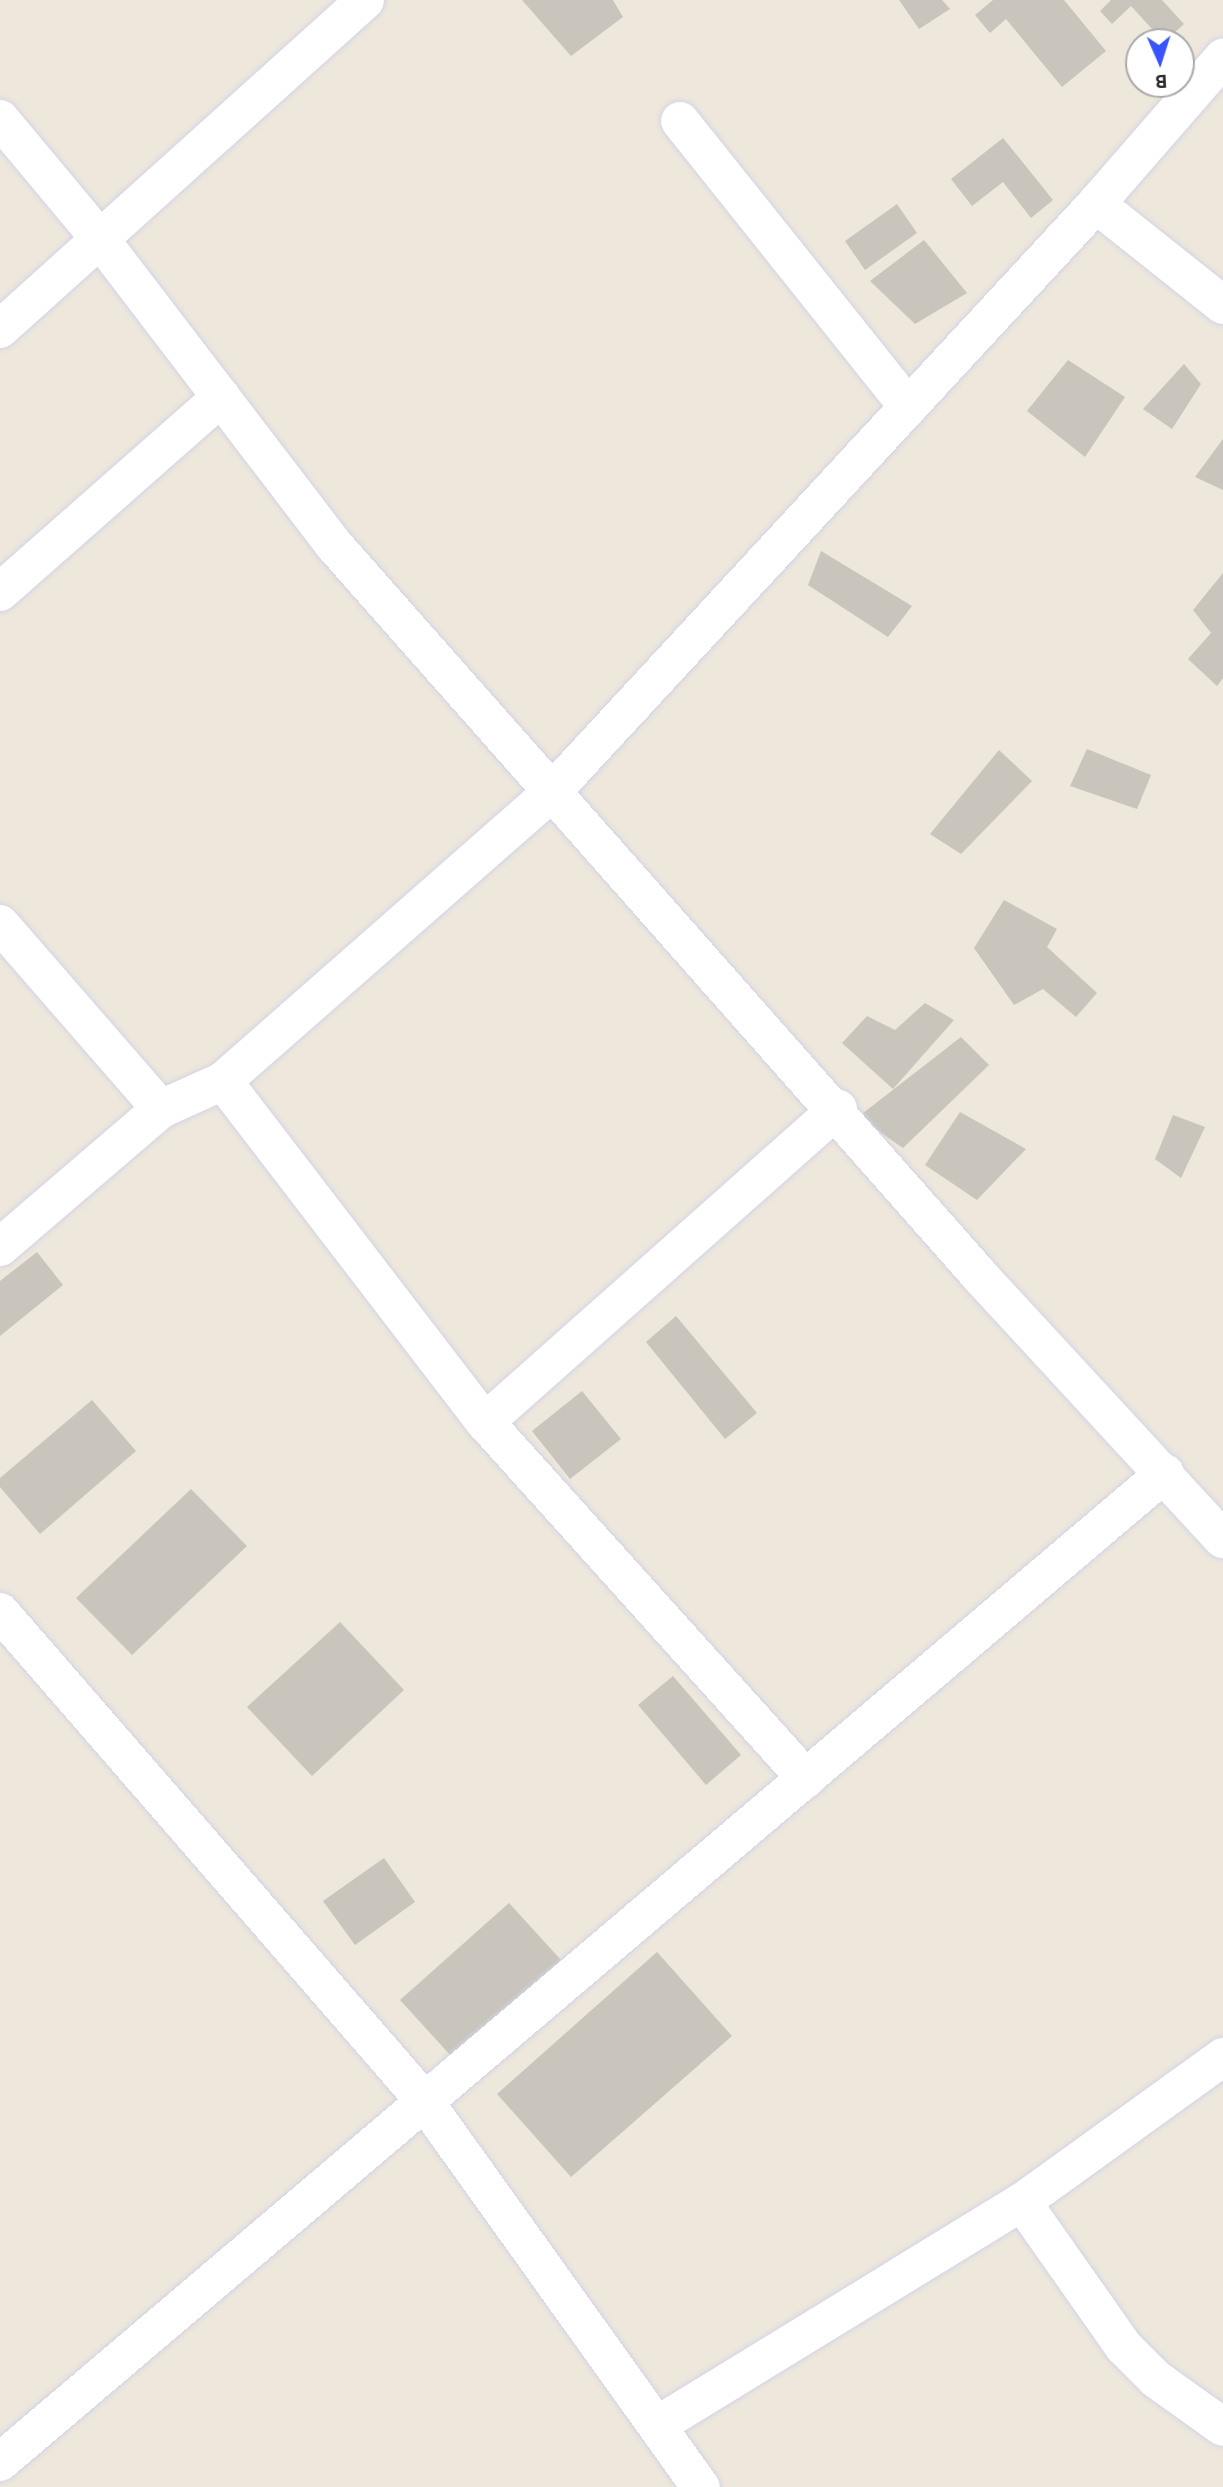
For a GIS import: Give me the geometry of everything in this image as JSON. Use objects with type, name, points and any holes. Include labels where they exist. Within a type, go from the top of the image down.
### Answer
[{"type":"street","points":[[0,329],[365,0]]},
{"type":"street","points":[[0,1247],[161,1109],[223,1081],[550,794],[1096,204],[1223,58]]},
{"type":"street","points":[[0,119],[100,239],[334,545],[550,794],[838,1109],[980,1276],[1165,1473],[1223,1539]]},
{"type":"street","points":[[680,121],[908,407]]},
{"type":"street","points":[[1096,204],[1223,305]]},
{"type":"street","points":[[0,592],[221,397]]},
{"type":"street","points":[[0,924],[161,1109]]},
{"type":"street","points":[[223,1081],[485,1422],[806,1779]]},
{"type":"street","points":[[485,1422],[838,1109]]},
{"type":"street","points":[[0,2462],[422,2098],[806,1779],[1165,1473]]},
{"type":"street","points":[[0,1612],[422,2098],[661,2423],[701,2487]]},
{"type":"street","points":[[661,2423],[1022,2202],[1223,2057]]},
{"type":"street","points":[[1022,2202],[1124,2347],[1156,2379],[1223,2427]]},
{"type":"building","points":[[522,0],[613,0],[623,17],[571,56]]},
{"type":"building","points":[[899,0],[942,0],[950,9],[919,29]]},
{"type":"building","points":[[993,0],[1064,0],[1106,51],[1062,87],[1006,19],[990,33],[975,15]]},
{"type":"building","points":[[1111,0],[1162,0],[1184,24],[1180,28],[1151,28],[1131,6],[1112,24],[1100,11]]},
{"type":"building","points":[[1003,138],[1053,200],[1031,218],[1003,182],[972,206],[951,179]]},
{"type":"building","points":[[897,204],[917,233],[865,270],[845,241]]},
{"type":"building","points":[[924,240],[967,293],[915,324],[870,281]]},
{"type":"building","points":[[1068,360],[1125,397],[1085,457],[1027,411]]},
{"type":"building","points":[[1184,364],[1201,384],[1172,429],[1143,409]]},
{"type":"building","points":[[1223,439],[1223,490],[1195,477]]},
{"type":"building","points":[[821,551],[912,606],[888,637],[808,585]]},
{"type":"building","points":[[1223,573],[1223,678],[1217,686],[1188,659],[1211,633],[1193,610]]},
{"type":"building","points":[[1087,749],[1151,775],[1137,809],[1070,786]]},
{"type":"building","points":[[999,750],[1032,781],[961,854],[930,834]]},
{"type":"building","points":[[1004,900],[1057,929],[1047,947],[1097,993],[1076,1017],[1043,989],[1014,1005],[974,948]]},
{"type":"building","points":[[925,1003],[954,1020],[893,1089],[842,1043],[867,1016],[895,1030]]},
{"type":"building","points":[[961,1037],[989,1065],[903,1148],[858,1117]]},
{"type":"building","points":[[960,1112],[1026,1149],[977,1200],[925,1165]]},
{"type":"building","points":[[1173,1115],[1205,1127],[1181,1178],[1155,1159]]},
{"type":"building","points":[[37,1252],[63,1285],[0,1336],[0,1281]]},
{"type":"building","points":[[676,1316],[757,1413],[725,1439],[646,1342]]},
{"type":"building","points":[[582,1391],[621,1439],[570,1479],[532,1431]]},
{"type":"building","points":[[92,1400],[136,1451],[40,1534],[0,1487],[0,1478]]},
{"type":"building","points":[[191,1489],[247,1546],[132,1655],[76,1598]]},
{"type":"building","points":[[340,1622],[404,1690],[312,1776],[247,1707]]},
{"type":"building","points":[[673,1676],[741,1755],[706,1785],[638,1705]]},
{"type":"building","points":[[384,1858],[415,1902],[355,1945],[323,1901]]},
{"type":"building","points":[[509,1903],[561,1960],[452,2057],[400,2000]]},
{"type":"building","points":[[657,1952],[732,2036],[571,2177],[497,2094]]}]
